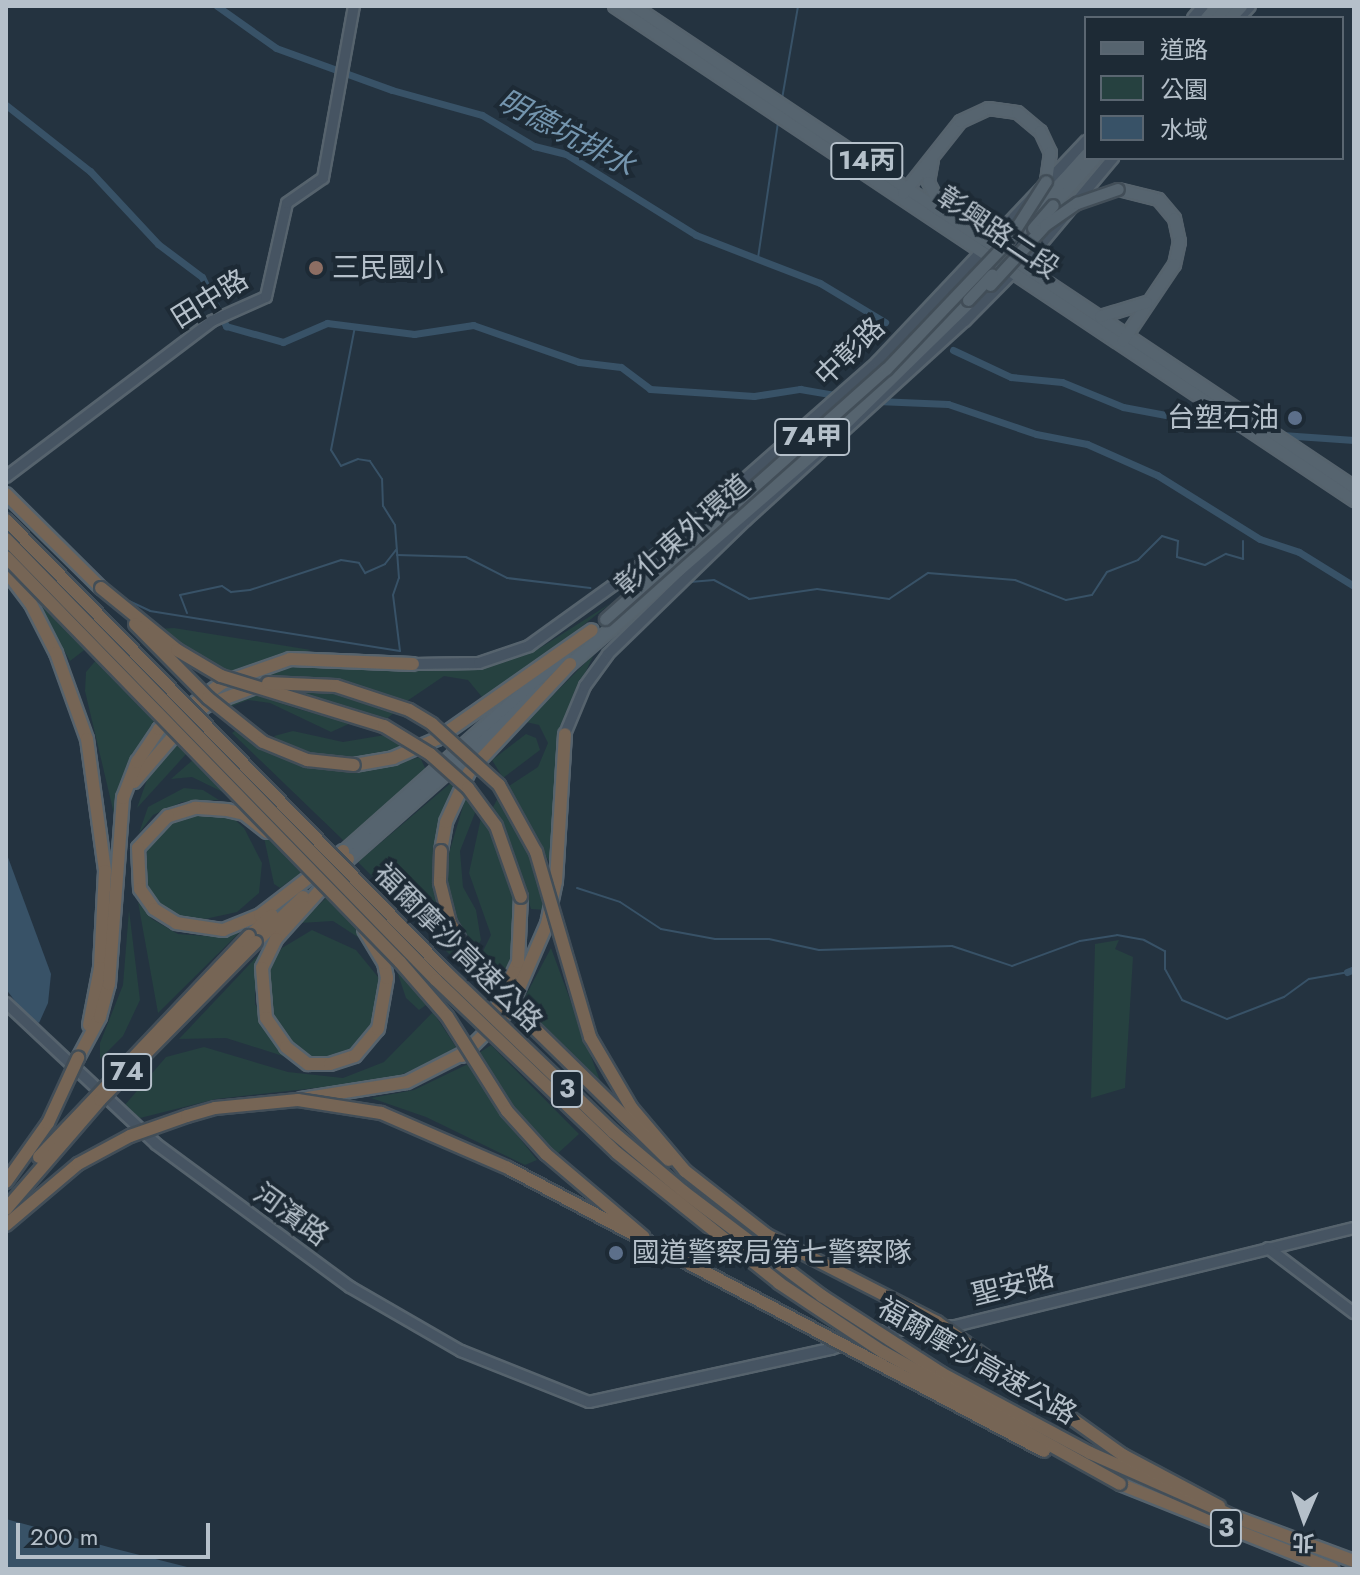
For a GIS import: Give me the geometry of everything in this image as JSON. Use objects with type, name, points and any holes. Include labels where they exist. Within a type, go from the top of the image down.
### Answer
[{"type":"highway","points":[[6,494],[208,698],[263,742],[307,760],[354,765],[393,758],[437,739],[592,630]]},
{"type":"highway","name":"福爾摩沙高速公路","points":[[6,520],[445,971],[613,1132],[684,1192],[822,1296],[941,1373],[1090,1453],[1235,1517],[1354,1561]]},
{"type":"highway","name":"福爾摩沙高速公路","points":[[6,539],[436,980],[638,1172],[779,1283],[883,1352],[1120,1484],[1333,1569]]},
{"type":"highway","points":[[6,557],[447,1016],[507,1111],[546,1154],[650,1243]]},
{"type":"highway","points":[[6,571],[31,604],[71,687],[97,799],[105,871],[101,955],[94,1009],[78,1058]]},
{"type":"highway","points":[[101,588],[169,644],[221,676],[384,726],[430,754],[468,788],[496,826],[521,897],[520,946],[513,977],[488,1027],[462,1056]]},
{"type":"highway","points":[[6,1182],[54,1112],[100,1017],[109,984],[123,798],[137,762],[159,729],[201,695],[242,673],[290,659],[413,664]]},
{"type":"highway","points":[[570,664],[469,772],[446,822],[440,883],[450,923],[483,978],[619,1116],[767,1235],[937,1322],[1123,1455],[1235,1517]]},
{"type":"highway","points":[[123,798],[190,717],[226,696],[268,683],[336,686],[409,710],[432,724],[499,785],[536,852],[590,1037],[631,1107],[685,1171]]},
{"type":"highway","points":[[6,1225],[48,1184],[130,1136],[215,1108],[298,1100],[407,1082],[462,1056],[510,1009],[547,924],[556,881],[565,734]]},
{"type":"highway","points":[[287,849],[244,814],[195,808],[168,816],[144,836],[136,873],[147,901],[176,923],[207,930],[243,924],[346,855]]},
{"type":"highway","points":[[346,855],[267,951],[261,1002],[286,1047],[308,1064],[343,1061],[367,1047],[384,1013],[387,978],[377,949],[348,913]]},
{"type":"highway","name":"74","points":[[6,1196],[55,1137],[252,939],[346,855]]},
{"type":"highway","name":"74","points":[[6,1209],[100,1100],[252,939]]},
{"type":"highway","points":[[298,1100],[381,1113],[419,1126],[650,1243],[1002,1432],[1120,1484]]},
{"type":"main road","name":"彰興路二段","points":[[614,6],[1017,267],[1354,500]]},
{"type":"main road","name":"彰興路二段","points":[[634,6],[904,192],[942,210],[984,245]]},
{"type":"main road","points":[[904,192],[960,121],[988,108],[1017,112],[1040,131],[1050,152],[1042,191],[1007,242]]},
{"type":"main road","points":[[934,152],[928,182],[942,210]]},
{"type":"main road","name":"彰化東外環道","points":[[346,855],[592,630],[870,384],[1007,242],[1084,156]]},
{"type":"main road","name":"彰化東外環道","points":[[346,855],[825,443],[968,300],[1092,160]]},
{"type":"main road","points":[[968,300],[990,285],[1045,225],[1077,203],[1118,189],[1145,192],[1168,209],[1178,230],[1179,255],[1123,339]]},
{"type":"main road","name":"彰興路二段","points":[[1017,267],[1100,316],[1123,339],[1354,487]]},
{"type":"main road","points":[[1100,316],[1131,311],[1150,300]]},
{"type":"street","name":"田中路","points":[[6,477],[222,317],[261,301],[270,292],[287,203],[323,178],[354,6]]},
{"type":"street","name":"中彰路","points":[[413,664],[479,663],[549,635],[672,543],[846,391],[1084,143]]},
{"type":"street","name":"中彰路","points":[[565,734],[585,686],[608,654],[1017,267],[1111,160]]},
{"type":"street","name":"河濱路","points":[[6,1003],[156,1144],[350,1287],[461,1351],[589,1402]]},
{"type":"street","name":"聖安路","points":[[589,1402],[831,1349],[881,1331],[955,1326],[1354,1228]]},
{"type":"street","points":[[1268,1248],[1354,1313]]},
{"type":"green space","points":[[33,595],[87,648],[70,661]]},
{"type":"green space","points":[[611,603],[516,679],[482,697],[468,680],[444,676],[407,701],[343,680],[247,678],[281,665],[495,665],[540,648]]},
{"type":"green space","points":[[174,628],[311,650],[231,672],[184,651],[158,629]]},
{"type":"green space","points":[[594,654],[558,732],[554,871],[509,786],[538,767],[548,743],[539,725],[526,722]]},
{"type":"green space","points":[[97,659],[159,724],[132,761],[114,814],[85,691],[86,672]]},
{"type":"green space","points":[[303,688],[349,696],[395,712],[384,721],[294,695]]},
{"type":"green space","points":[[253,694],[351,723],[331,732],[270,703],[248,700],[230,707],[225,702]]},
{"type":"green space","points":[[236,730],[280,757],[335,770],[378,769],[420,757],[426,770],[344,841],[232,733]]},
{"type":"green space","points":[[293,731],[343,742],[385,735],[404,748],[369,759],[322,759],[284,746],[274,736]]},
{"type":"green space","points":[[526,734],[536,738],[540,750],[503,778],[492,760]]},
{"type":"green space","points":[[174,738],[188,752],[137,808],[154,760]]},
{"type":"green space","points":[[195,758],[239,800],[192,777],[171,779]]},
{"type":"green space","points":[[452,782],[453,791],[445,810],[440,905],[467,962],[463,968],[358,862]]},
{"type":"green space","points":[[184,788],[203,790],[219,800],[182,802],[153,815],[139,833],[148,807]]},
{"type":"green space","points":[[467,793],[477,808],[460,851],[463,887],[476,910],[481,940],[474,953],[456,922],[447,885],[449,853]]},
{"type":"green space","points":[[500,794],[525,841],[546,910],[531,909],[512,846],[492,809]]},
{"type":"green space","points":[[482,813],[497,836],[516,885],[513,956],[503,990],[478,961],[491,935],[469,873]]},
{"type":"green space","points":[[198,815],[233,818],[244,828],[262,863],[259,893],[237,912],[205,919],[179,918],[146,892],[147,842],[166,823]]},
{"type":"green space","points":[[263,833],[301,873],[280,888],[274,884]]},
{"type":"green space","points":[[327,897],[370,945],[333,921],[300,923]]},
{"type":"green space","points":[[138,902],[152,919],[178,934],[219,937],[240,932],[158,1013]]},
{"type":"green space","points":[[129,910],[140,1000],[123,1036],[100,1059],[100,1043],[123,985]]},
{"type":"green space","points":[[312,930],[356,950],[383,983],[382,1008],[366,1042],[324,1059],[308,1056],[294,1044],[278,1027],[269,1002],[270,965],[282,948]]},
{"type":"green space","points":[[1119,940],[1115,949],[1133,957],[1125,1088],[1091,1098],[1095,944]]},
{"type":"green space","points":[[551,948],[599,1078],[606,1092],[519,1008]]},
{"type":"green space","points":[[263,950],[255,971],[255,1004],[286,1057],[226,1038],[179,1039]]},
{"type":"green space","points":[[394,962],[429,1003],[419,1010],[406,998]]},
{"type":"green space","points":[[433,1012],[458,1050],[389,1080],[216,1099],[140,1118],[124,1106],[166,1057],[204,1047],[288,1072],[343,1078],[384,1062]]},
{"type":"green space","points":[[491,1045],[579,1134],[555,1156],[512,1104],[479,1053]]},
{"type":"green space","points":[[470,1063],[494,1106],[537,1160],[525,1165],[426,1117],[371,1098],[414,1090]]},
{"type":"water","points":[[6,852],[51,974],[48,1003],[39,1023],[23,1012],[6,989]]},
{"type":"water","points":[[6,1519],[112,1548],[195,1569],[6,1569]]},
{"type":"waterway","name":"明德坑排水","points":[[217,6],[276,48],[392,90],[482,115],[534,146],[566,154],[696,235],[820,283],[885,322]]},
{"type":"waterway","points":[[782,99],[798,6]]},
{"type":"waterway","points":[[1352,6],[1354,10]]},
{"type":"waterway","points":[[6,105],[90,171],[158,244],[202,277],[226,326],[283,342],[327,323],[414,334],[473,325],[579,362],[621,367],[650,389],[754,396],[800,389],[841,396]]},
{"type":"waterway","points":[[758,258],[778,122]]},
{"type":"waterway","points":[[129,601],[150,611],[400,651],[393,595],[399,578],[395,525],[383,506],[382,479],[370,461],[358,459],[341,466],[331,450],[355,326]]},
{"type":"waterway","name":"明德坑排水","points":[[953,350],[1011,377],[1062,382],[1123,407],[1246,430]]},
{"type":"waterway","points":[[877,401],[948,404],[1036,434],[1087,444],[1157,475],[1260,539],[1299,552],[1354,586]]},
{"type":"waterway","name":"明德坑排水","points":[[1282,435],[1354,440]]},
{"type":"waterway","points":[[690,582],[714,580],[749,599],[817,589],[889,599],[928,573],[1015,580],[1066,600],[1092,595],[1107,572],[1138,560],[1162,536],[1178,541],[1177,557],[1205,565],[1226,554],[1243,559],[1243,541]]},
{"type":"waterway","points":[[187,613],[180,595],[222,586],[231,592],[250,590],[341,560],[359,563],[365,573],[385,564],[396,550]]},
{"type":"waterway","points":[[397,555],[466,557],[507,578],[590,588]]},
{"type":"waterway","points":[[577,888],[620,902],[661,929],[715,939],[769,939],[819,950],[952,946],[1012,966],[1080,941],[1117,935],[1144,940],[1165,951],[1165,969],[1182,1000],[1227,1019],[1284,997],[1309,979],[1347,972]]},
{"type":"waterway","points":[[1347,972],[1354,969]]},
{"type":"place","name":"三民國小","points":[[316,268]]},
{"type":"place","name":"台塑石油","points":[[1295,418]]},
{"type":"place","name":"國道警察局第七警察隊","points":[[616,1253]]}]
